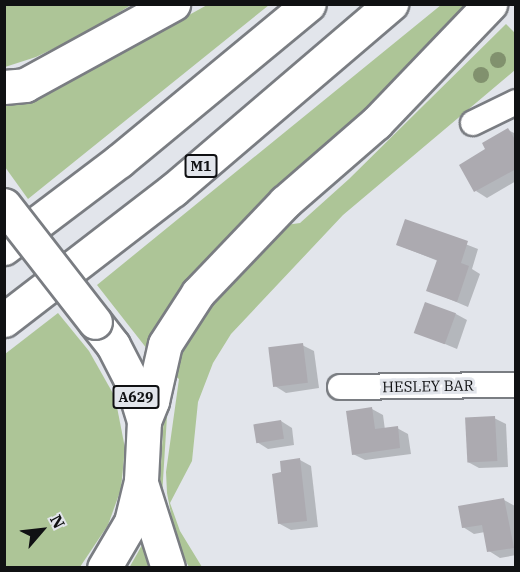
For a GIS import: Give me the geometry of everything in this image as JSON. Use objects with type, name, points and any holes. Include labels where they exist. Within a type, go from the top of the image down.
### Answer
[{"type":"main road","points":[[4,87],[25,85],[172,4]]},
{"type":"main road","points":[[4,248],[119,161],[309,4]]},
{"type":"main road","name":"M1","points":[[4,320],[173,190],[391,4]]},
{"type":"main road","points":[[144,421],[152,401],[165,344],[198,293],[285,202],[376,123],[490,4]]},
{"type":"main road","name":"A629","points":[[4,205],[113,345],[132,382],[144,421],[141,482],[131,522],[104,567]]},
{"type":"main road","name":"A629","points":[[141,482],[168,567]]},
{"type":"street","points":[[472,123],[516,102]]},
{"type":"street","name":"HESLEY BAR","points":[[340,387],[516,385]]},
{"type":"green space","points":[[5,5],[131,5],[84,34],[36,57],[5,67]]},
{"type":"green space","points":[[207,5],[269,5],[28,199],[5,167],[5,103],[92,69]]},
{"type":"green space","points":[[441,5],[473,5],[261,211],[151,354],[97,285]]},
{"type":"green space","points":[[506,24],[515,33],[515,70],[343,215],[231,334],[213,363],[198,402],[192,461],[170,503],[180,531],[202,567],[189,567],[177,545],[167,493],[166,472],[179,379],[171,373],[210,298],[279,226],[300,223],[349,179]]},
{"type":"green space","points":[[58,313],[89,351],[115,397],[125,448],[121,489],[108,525],[80,567],[5,567],[5,354]]},
{"type":"green space","points":[[165,397],[168,400],[162,496],[159,498]]},
{"type":"green space","points":[[143,543],[152,567],[129,568],[137,554]]},
{"type":"building","points":[[508,128],[516,141],[516,169],[474,192],[459,165],[485,149],[482,143]]},
{"type":"building","points":[[405,219],[468,241],[461,263],[469,266],[457,302],[426,291],[437,260],[396,245]]},
{"type":"building","points":[[425,302],[456,313],[445,344],[414,333]]},
{"type":"building","points":[[303,343],[308,383],[273,387],[268,347]]},
{"type":"building","points":[[372,407],[375,429],[398,426],[400,448],[352,455],[346,411]]},
{"type":"building","points":[[495,416],[497,461],[467,463],[465,418]]},
{"type":"building","points":[[281,420],[284,439],[256,443],[253,424]]},
{"type":"building","points":[[300,458],[307,521],[278,524],[272,474],[281,472],[280,461]]},
{"type":"building","points":[[504,498],[514,548],[487,552],[482,525],[462,528],[458,506]]}]
